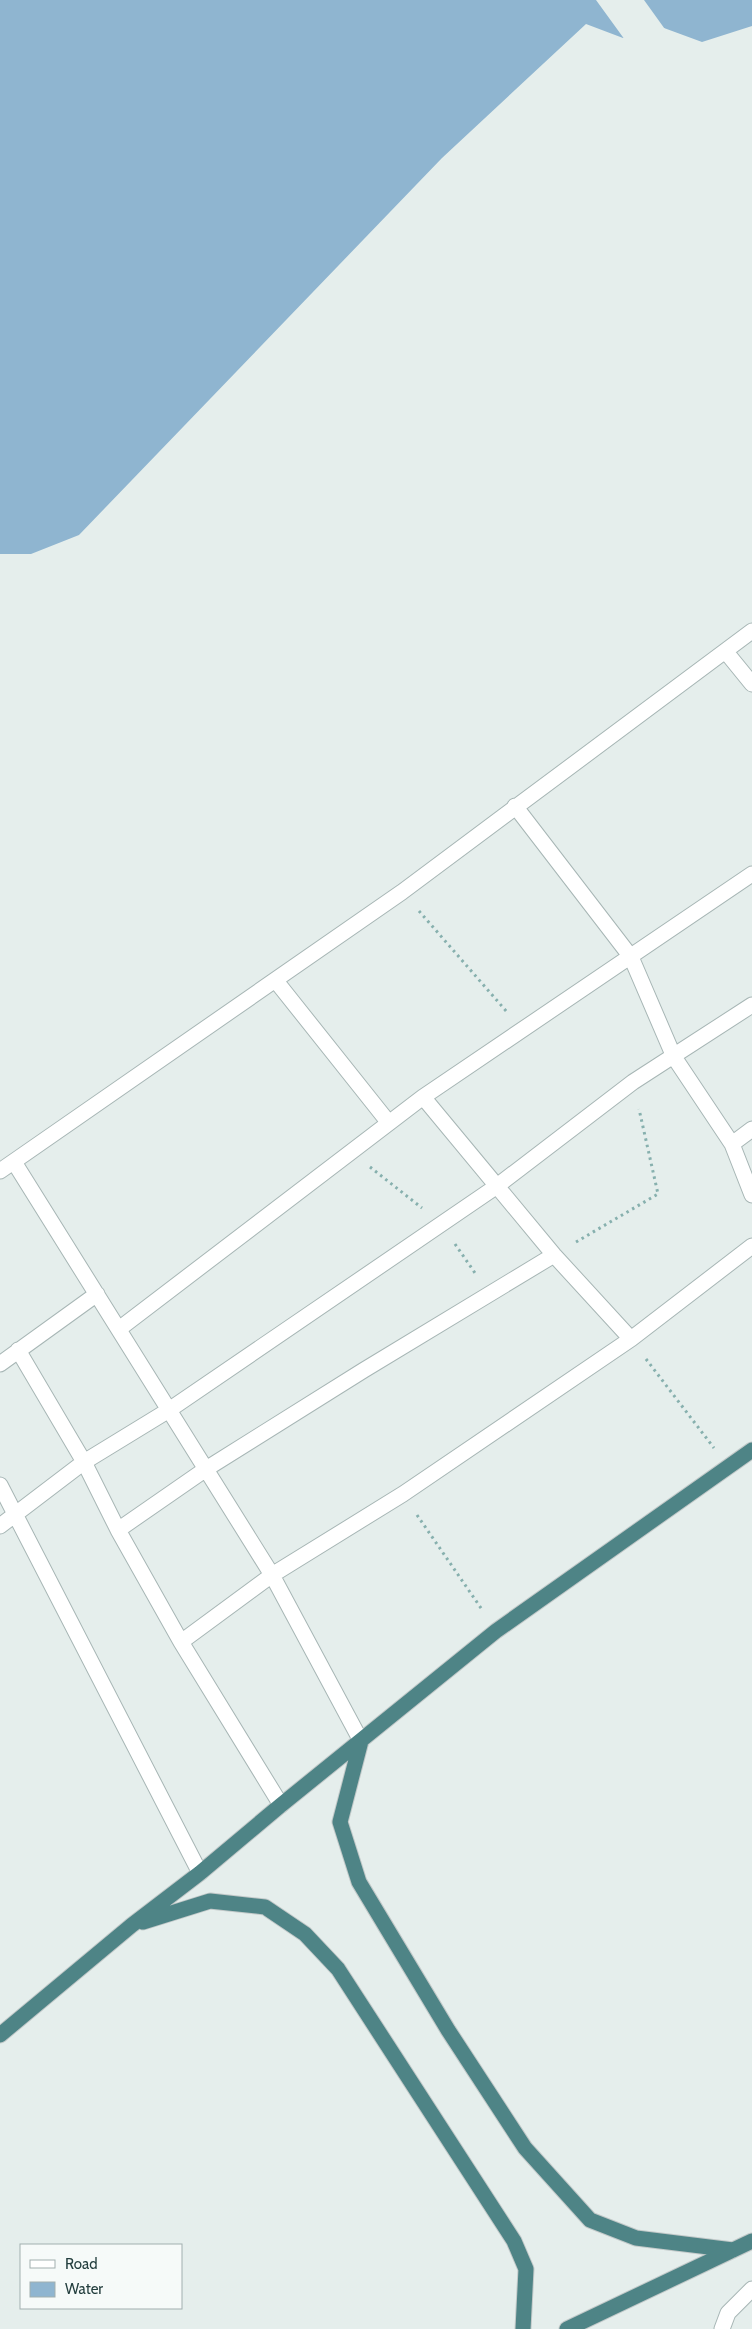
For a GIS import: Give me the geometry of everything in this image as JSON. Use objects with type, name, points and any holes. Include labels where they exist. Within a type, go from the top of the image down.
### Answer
[{"type":"highway","points":[[0,2035],[132,1925],[200,1873],[496,1631],[752,1450]]},
{"type":"highway","points":[[361,1741],[340,1822],[359,1882],[382,1924],[448,2030],[525,2148],[590,2220],[636,2238],[733,2250]]},
{"type":"highway","points":[[132,1925],[210,1901],[265,1907],[305,1934],[338,1969],[514,2241],[526,2269],[524,2329]]},
{"type":"highway","points":[[567,2329],[752,2241]]},
{"type":"street","points":[[0,1171],[402,892],[515,806],[726,652],[752,630]]},
{"type":"street","points":[[726,652],[752,684]]},
{"type":"street","points":[[515,806],[631,958],[674,1056],[732,1144],[752,1195]]},
{"type":"street","points":[[119,1329],[423,1097],[750,880]]},
{"type":"street","points":[[276,981],[389,1123]]},
{"type":"street","points":[[0,1526],[84,1462],[169,1410],[440,1223],[497,1186],[633,1082],[752,1005]]},
{"type":"street","points":[[423,1097],[554,1255],[631,1339]]},
{"type":"street","points":[[732,1144],[752,1129]]},
{"type":"street","points":[[14,1162],[272,1575],[361,1741]]},
{"type":"street","points":[[181,1642],[272,1575],[403,1494],[631,1339],[752,1246]]},
{"type":"street","points":[[118,1530],[206,1469],[364,1370],[554,1255]]},
{"type":"street","points":[[0,1364],[97,1294]]},
{"type":"street","points":[[18,1350],[84,1462],[118,1530],[181,1642],[281,1805]]},
{"type":"street","points":[[0,1485],[200,1873]]},
{"type":"street","points":[[722,2329],[728,2313],[752,2289]]},
{"type":"path","points":[[402,892],[522,1030]]},
{"type":"path","points":[[554,1255],[658,1194],[633,1082]]},
{"type":"path","points":[[352,1152],[440,1223],[490,1294]]},
{"type":"path","points":[[631,1339],[728,1466]]},
{"type":"path","points":[[403,1494],[496,1631]]},
{"type":"water","points":[[0,0],[752,0],[752,26],[702,42],[664,28],[623,38],[586,24],[442,158],[79,535],[31,554],[0,554]]},
{"type":"pier","points":[[596,0],[644,0],[667,32],[664,31],[625,40]]}]
